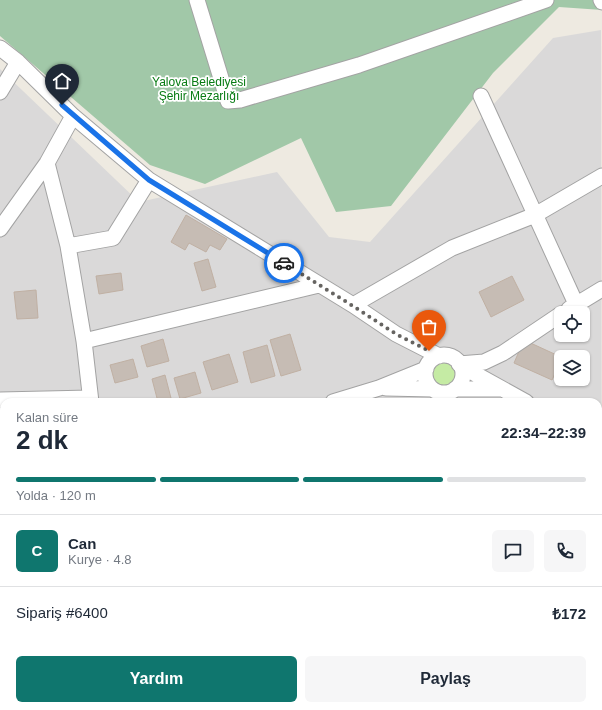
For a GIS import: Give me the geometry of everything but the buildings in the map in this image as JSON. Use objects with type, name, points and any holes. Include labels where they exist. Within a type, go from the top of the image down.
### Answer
[{"type":"street","points":[[196,0],[228,101],[240,100],[359,66],[546,0]]},
{"type":"street","points":[[0,48],[18,62],[74,116],[149,180],[396,334],[439,356],[452,358],[460,365],[519,398]]},
{"type":"street","points":[[0,92],[18,62]]},
{"type":"street","points":[[481,96],[576,304]]},
{"type":"street","points":[[0,229],[47,163],[74,116]]},
{"type":"street","points":[[47,163],[68,246],[84,341],[90,398]]},
{"type":"street","points":[[353,306],[452,248],[536,215],[602,176]]},
{"type":"street","points":[[68,246],[113,238],[149,180]]},
{"type":"street","points":[[84,341],[319,285]]},
{"type":"street","points":[[573,306],[602,290]]},
{"type":"street","points":[[460,365],[484,362],[503,353],[554,319]]},
{"type":"street","points":[[396,334],[427,368]]},
{"type":"street","points":[[346,398],[379,388],[427,368],[434,359],[439,356]]},
{"type":"street","points":[[379,388],[432,389],[440,393],[446,393],[455,389],[461,383],[462,378],[460,365]]},
{"type":"street","points":[[427,368],[427,382],[432,389]]},
{"type":"street","points":[[455,389],[504,389]]},
{"type":"street","points":[[498,398],[504,389]]},
{"type":"shaded area","points":[[601,30],[602,398],[0,398],[0,69],[139,202],[277,172],[329,237],[370,242],[553,38]]},
{"type":"green space","name":"Yalova Belediyesi Şehir Mezarlığı","points":[[0,0],[602,0],[602,10],[559,7],[493,73],[391,206],[336,212],[301,138],[205,184],[150,165],[0,36]]},
{"type":"green space","points":[[444,363],[449,364],[455,370],[455,380],[449,386],[444,387],[439,386],[433,380],[432,375],[433,370],[439,364]]},
{"type":"way so far","points":[[284,263],[396,334],[429,351]]},
{"type":"route","points":[[62,105],[149,180],[284,263]]}]
